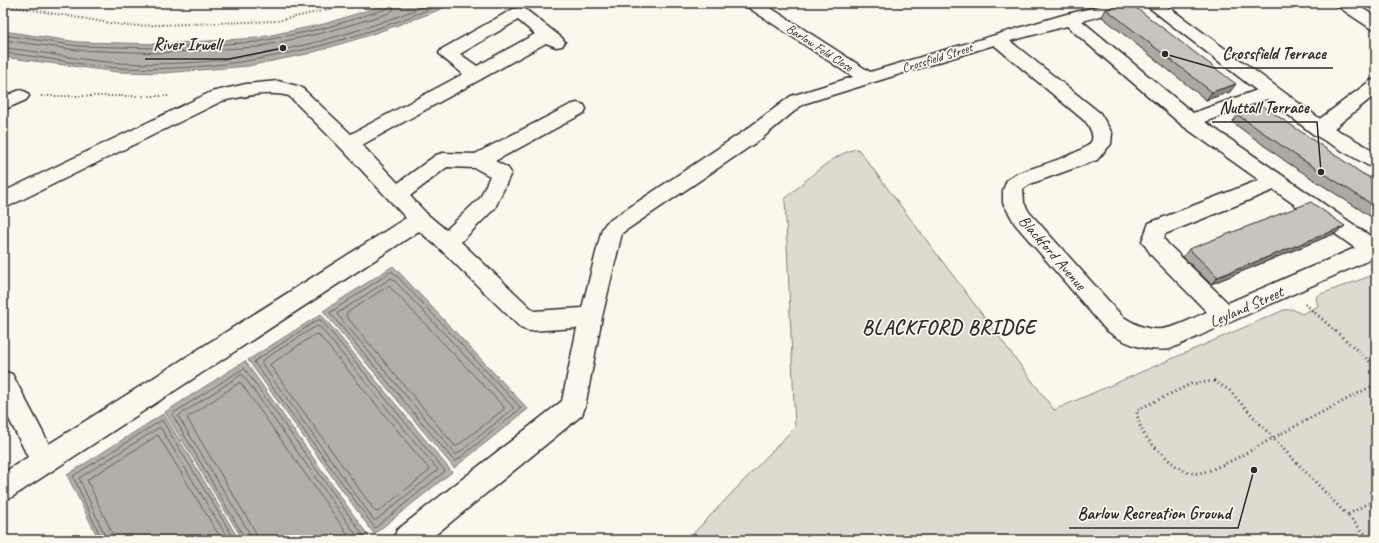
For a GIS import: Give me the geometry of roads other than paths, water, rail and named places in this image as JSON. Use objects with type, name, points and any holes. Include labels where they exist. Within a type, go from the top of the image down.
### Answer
[{"type":"main road","name":"Barlow Fold Close","points":[[752,3],[867,78]]},
{"type":"main road","name":"Crossfield Street","points":[[407,540],[573,407],[591,317],[613,229],[754,134],[797,100],[997,39],[1073,13],[1131,3]]},
{"type":"main road","points":[[1153,3],[1320,129],[1376,161]]},
{"type":"main road","points":[[1343,3],[1376,24]]},
{"type":"main road","points":[[349,144],[475,74],[552,39],[519,13],[448,53],[475,74]]},
{"type":"main road","points":[[1073,13],[1190,121],[1374,248]]},
{"type":"main road","name":"Blackford Avenue","points":[[997,39],[1093,118],[1102,133],[1102,144],[1090,155],[1023,179],[1014,185],[1011,196],[1014,205],[1022,218],[1114,323]]},
{"type":"main road","points":[[1320,129],[1376,85]]},
{"type":"main road","points":[[3,201],[217,96],[246,90],[278,88],[295,91],[349,144],[420,220],[447,242],[529,321],[591,317]]},
{"type":"main road","points":[[1190,121],[1269,92]]},
{"type":"main road","points":[[3,104],[20,96]]},
{"type":"main road","points":[[478,161],[577,109]]},
{"type":"main road","points":[[447,242],[488,203],[501,173],[536,130]]},
{"type":"main road","points":[[398,195],[443,160],[478,161],[501,173]]},
{"type":"main road","points":[[1225,315],[1160,250],[1153,241],[1156,228],[1276,181]]},
{"type":"main road","points":[[3,488],[420,220]]},
{"type":"main road","name":"Leyland Street","points":[[1114,323],[1124,331],[1141,338],[1159,342],[1170,340],[1374,248]]},
{"type":"main road","points":[[3,382],[44,461]]},
{"type":"water","points":[[391,3],[454,3],[429,14],[367,36],[307,54],[248,66],[164,73],[118,72],[3,57],[3,31],[78,42],[160,44],[257,38],[324,24]]},
{"type":"water","points":[[393,266],[528,409],[454,468],[323,311]]},
{"type":"water","points":[[321,314],[452,472],[374,534],[248,360]]},
{"type":"water","points":[[245,361],[369,537],[365,540],[243,540],[165,412]]},
{"type":"water","points":[[163,414],[239,540],[99,540],[67,475]]},
{"type":"place","name":"River Irwell","points":[[283,48]]},
{"type":"place","name":"Crossfield Terrace","points":[[1165,54]]},
{"type":"place","name":"Nuttall Terrace","points":[[1321,172]]},
{"type":"place","name":"Barlow Recreation Ground","points":[[1254,470]]},
{"type":"district","name":"BLACKFORD BRIDGE","points":[[949,327]]}]
